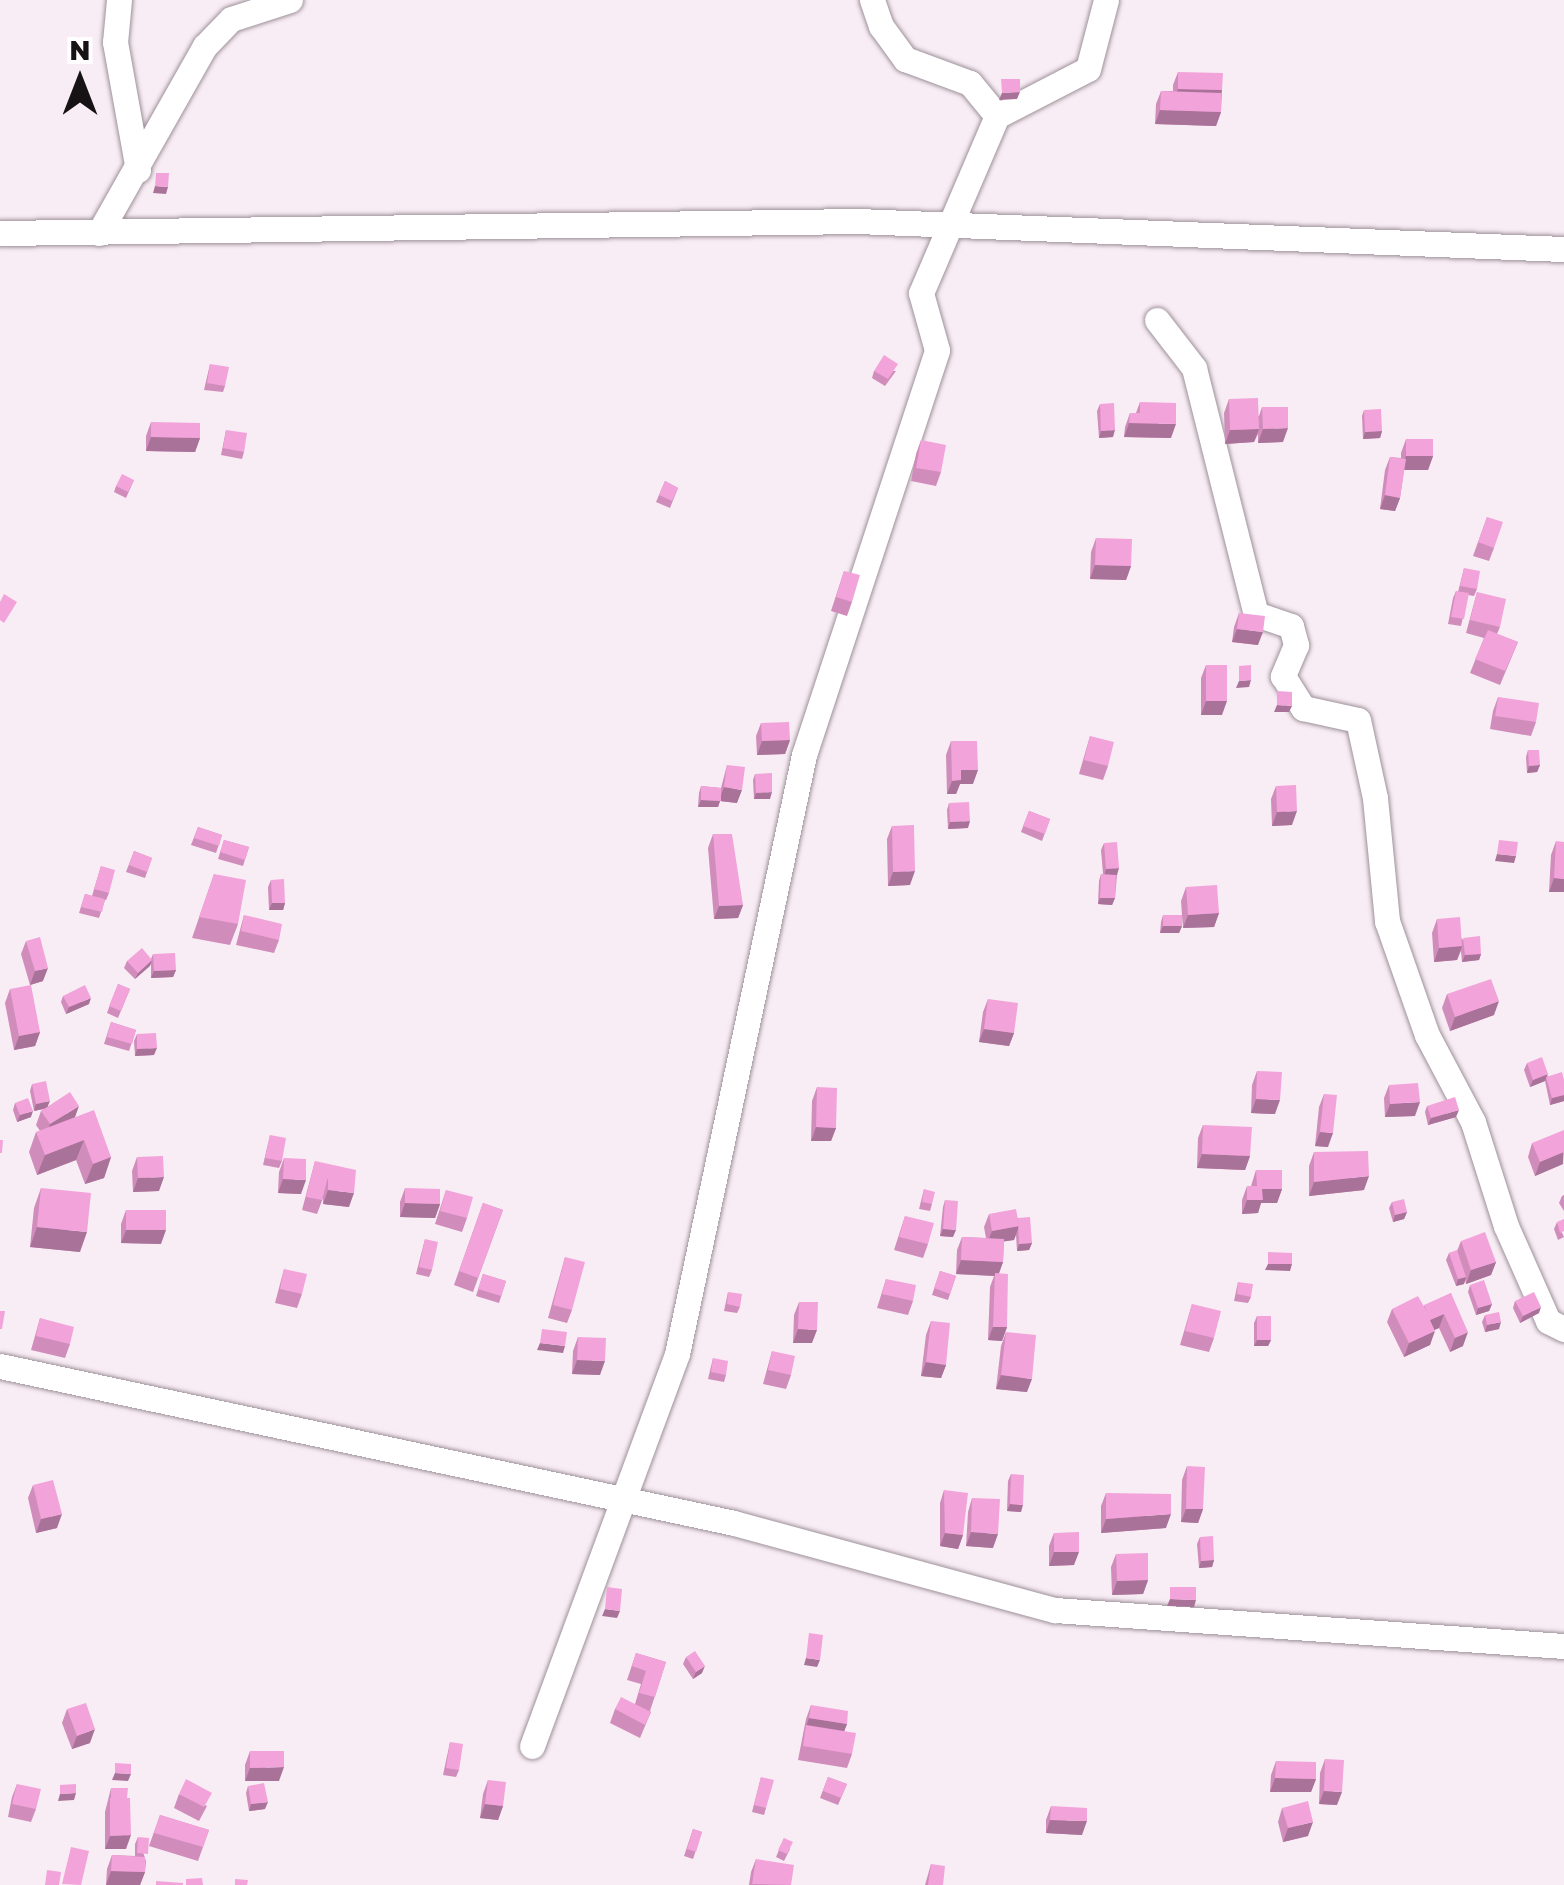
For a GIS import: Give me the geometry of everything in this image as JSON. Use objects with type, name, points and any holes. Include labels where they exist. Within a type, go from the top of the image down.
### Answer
[{"type":"street","points":[[119,0],[115,42],[138,170]]},
{"type":"street","points":[[100,233],[206,46],[231,19],[290,0]]},
{"type":"street","points":[[872,0],[881,26],[905,60],[970,84],[997,116]]},
{"type":"street","points":[[532,1746],[677,1354],[804,754],[937,350],[921,294],[997,116],[1088,69],[1106,0]]},
{"type":"street","points":[[0,233],[857,222],[1564,249]]},
{"type":"street","points":[[1156,320],[1194,368],[1256,614],[1291,626],[1296,645],[1283,676],[1303,708],[1358,720],[1375,798],[1387,921],[1426,1035],[1473,1122],[1506,1226],[1548,1321],[1564,1329]]},
{"type":"street","points":[[0,1366],[623,1499],[1055,1610],[1553,1646],[1564,1626]]},
{"type":"building","points":[[1178,72],[1223,73],[1222,90],[1178,89]]},
{"type":"building","points":[[1001,79],[1020,79],[1020,92],[1002,93]]},
{"type":"building","points":[[1161,91],[1221,93],[1221,112],[1160,110]]},
{"type":"building","points":[[156,173],[169,173],[168,187],[155,186]]},
{"type":"building","points":[[884,355],[898,364],[888,379],[874,371]]},
{"type":"building","points":[[210,364],[229,367],[225,386],[207,383]]},
{"type":"building","points":[[1258,398],[1259,429],[1230,430],[1229,399]]},
{"type":"building","points":[[1140,402],[1176,403],[1176,424],[1129,423],[1130,413],[1140,413]]},
{"type":"building","points":[[1114,403],[1115,430],[1101,431],[1100,404]]},
{"type":"building","points":[[1262,407],[1288,407],[1288,428],[1263,429]]},
{"type":"building","points":[[1381,409],[1382,431],[1365,432],[1364,410]]},
{"type":"building","points":[[151,422],[200,423],[200,438],[151,437]]},
{"type":"building","points":[[226,430],[247,433],[244,452],[223,448]]},
{"type":"building","points":[[1406,439],[1433,439],[1433,456],[1406,456]]},
{"type":"building","points":[[921,440],[946,445],[941,472],[916,468]]},
{"type":"building","points":[[1390,457],[1406,459],[1400,498],[1385,495]]},
{"type":"building","points":[[122,474],[134,480],[128,492],[116,486]]},
{"type":"building","points":[[665,481],[678,488],[672,501],[659,495]]},
{"type":"building","points":[[1487,517],[1503,522],[1494,548],[1478,542]]},
{"type":"building","points":[[1096,538],[1132,539],[1131,566],[1095,565]]},
{"type":"building","points":[[1464,568],[1480,571],[1477,589],[1460,586]]},
{"type":"building","points":[[844,571],[860,575],[852,602],[836,597]]},
{"type":"building","points":[[1456,591],[1469,593],[1464,619],[1451,617]]},
{"type":"building","points":[[1477,592],[1506,599],[1500,627],[1470,620]]},
{"type":"building","points":[[4,594],[17,602],[4,623],[0,620],[0,602]]},
{"type":"building","points":[[1239,613],[1265,616],[1263,632],[1237,629]]},
{"type":"building","points":[[1488,630],[1518,642],[1505,671],[1475,659]]},
{"type":"building","points":[[1206,665],[1227,665],[1227,701],[1206,701]]},
{"type":"building","points":[[1251,665],[1251,680],[1239,681],[1239,666]]},
{"type":"building","points":[[1277,691],[1292,692],[1292,706],[1277,705]]},
{"type":"building","points":[[1498,697],[1539,703],[1536,722],[1495,716]]},
{"type":"building","points":[[789,722],[790,740],[762,741],[761,723]]},
{"type":"building","points":[[1090,736],[1114,742],[1108,766],[1084,760]]},
{"type":"building","points":[[951,741],[977,741],[978,770],[961,770],[961,780],[952,781]]},
{"type":"building","points":[[1528,750],[1539,750],[1540,765],[1529,766]]},
{"type":"building","points":[[727,765],[745,767],[742,790],[724,787]]},
{"type":"building","points":[[772,773],[772,792],[756,793],[755,774]]},
{"type":"building","points":[[1296,785],[1297,811],[1277,812],[1276,786]]},
{"type":"building","points":[[701,786],[721,788],[721,801],[701,800]]},
{"type":"building","points":[[969,802],[970,821],[950,822],[949,803]]},
{"type":"building","points":[[1029,811],[1050,819],[1045,834],[1023,826]]},
{"type":"building","points":[[914,825],[915,871],[893,872],[892,826]]},
{"type":"building","points":[[198,827],[222,835],[219,846],[194,838]]},
{"type":"building","points":[[713,834],[732,834],[743,905],[719,906]]},
{"type":"building","points":[[224,840],[249,847],[245,860],[220,852]]},
{"type":"building","points":[[1499,840],[1518,842],[1516,856],[1497,854]]},
{"type":"building","points":[[1556,841],[1564,842],[1564,879],[1554,878]]},
{"type":"building","points":[[1117,842],[1119,868],[1106,869],[1104,843]]},
{"type":"building","points":[[134,851],[152,858],[147,872],[129,865]]},
{"type":"building","points":[[101,866],[115,870],[109,893],[94,889]]},
{"type":"building","points":[[214,874],[246,880],[238,924],[199,917]]},
{"type":"building","points":[[1101,874],[1116,875],[1115,898],[1100,898]]},
{"type":"building","points":[[284,879],[285,903],[272,903],[271,880]]},
{"type":"building","points":[[1217,885],[1219,913],[1188,915],[1186,887]]},
{"type":"building","points":[[85,894],[105,899],[102,912],[81,907]]},
{"type":"building","points":[[244,915],[282,924],[279,940],[241,931]]},
{"type":"building","points":[[1163,915],[1182,915],[1182,926],[1163,926]]},
{"type":"building","points":[[1460,917],[1462,946],[1439,948],[1437,919]]},
{"type":"building","points":[[1480,936],[1481,954],[1465,955],[1463,938]]},
{"type":"building","points":[[40,937],[48,968],[35,971],[26,941]]},
{"type":"building","points":[[142,948],[152,960],[138,973],[127,961]]},
{"type":"building","points":[[175,953],[176,970],[154,971],[153,954]]},
{"type":"building","points":[[1491,979],[1499,1001],[1455,1017],[1447,994]]},
{"type":"building","points":[[118,984],[130,989],[121,1011],[109,1006]]},
{"type":"building","points":[[31,985],[40,1032],[19,1036],[10,989]]},
{"type":"building","points":[[85,985],[91,998],[69,1007],[63,996]]},
{"type":"building","points":[[988,999],[1018,1003],[1014,1033],[984,1029]]},
{"type":"building","points":[[111,1022],[136,1030],[132,1044],[107,1037]]},
{"type":"building","points":[[156,1033],[157,1048],[137,1049],[137,1034]]},
{"type":"building","points":[[1542,1057],[1548,1074],[1533,1080],[1527,1063]]},
{"type":"building","points":[[1257,1071],[1282,1072],[1280,1100],[1256,1099]]},
{"type":"building","points":[[1562,1072],[1564,1095],[1552,1098],[1546,1077]]},
{"type":"building","points":[[46,1081],[50,1101],[36,1104],[32,1084]]},
{"type":"building","points":[[1418,1083],[1420,1102],[1390,1104],[1389,1085]]},
{"type":"building","points":[[817,1087],[837,1088],[836,1128],[816,1127]]},
{"type":"building","points":[[70,1092],[79,1106],[50,1124],[41,1111]]},
{"type":"building","points":[[1324,1094],[1337,1095],[1333,1133],[1320,1132]]},
{"type":"building","points":[[1455,1097],[1459,1110],[1431,1118],[1427,1106]]},
{"type":"building","points":[[28,1098],[33,1111],[20,1115],[15,1103]]},
{"type":"building","points":[[94,1110],[111,1157],[93,1164],[84,1140],[45,1155],[36,1132]]},
{"type":"building","points":[[1203,1125],[1252,1127],[1250,1156],[1202,1154]]},
{"type":"building","points":[[1564,1130],[1564,1152],[1540,1162],[1532,1143]]},
{"type":"building","points":[[270,1135],[286,1138],[282,1161],[265,1158]]},
{"type":"building","points":[[1368,1151],[1369,1176],[1314,1182],[1314,1152]]},
{"type":"building","points":[[163,1156],[164,1177],[138,1178],[137,1157]]},
{"type":"building","points":[[284,1158],[306,1159],[306,1180],[283,1179]]},
{"type":"building","points":[[315,1161],[356,1170],[354,1193],[328,1190],[328,1177],[322,1200],[306,1197]]},
{"type":"building","points":[[1256,1170],[1282,1170],[1282,1189],[1262,1189],[1263,1200],[1247,1200],[1247,1186],[1257,1186]]},
{"type":"building","points":[[41,1188],[91,1193],[87,1232],[37,1227]]},
{"type":"building","points":[[405,1188],[440,1189],[440,1204],[405,1203]]},
{"type":"building","points":[[924,1189],[935,1192],[932,1204],[922,1202]]},
{"type":"building","points":[[446,1190],[473,1197],[467,1218],[440,1211]]},
{"type":"building","points":[[1404,1199],[1407,1212],[1395,1215],[1392,1202]]},
{"type":"building","points":[[945,1200],[958,1201],[956,1230],[943,1229]]},
{"type":"building","points":[[483,1203],[503,1210],[478,1278],[459,1271]]},
{"type":"building","points":[[1016,1209],[1019,1226],[992,1231],[989,1214]]},
{"type":"building","points":[[126,1210],[166,1210],[166,1230],[126,1230]]},
{"type":"building","points":[[905,1216],[934,1223],[928,1244],[899,1237]]},
{"type":"building","points":[[1030,1217],[1032,1243],[1019,1244],[1018,1218]]},
{"type":"building","points":[[1564,1219],[1564,1231],[1560,1233],[1557,1222]]},
{"type":"building","points":[[1485,1232],[1496,1262],[1471,1270],[1461,1241]]},
{"type":"building","points":[[962,1237],[1004,1239],[1003,1262],[961,1260]]},
{"type":"building","points":[[425,1239],[438,1242],[432,1270],[419,1267]]},
{"type":"building","points":[[1457,1250],[1466,1277],[1458,1279],[1449,1253]]},
{"type":"building","points":[[1268,1252],[1292,1253],[1292,1264],[1268,1264]]},
{"type":"building","points":[[565,1257],[585,1262],[572,1310],[553,1305]]},
{"type":"building","points":[[284,1269],[307,1274],[302,1294],[280,1289]]},
{"type":"building","points":[[940,1271],[956,1276],[950,1294],[934,1288]]},
{"type":"building","points":[[995,1273],[1008,1274],[1007,1327],[993,1327]]},
{"type":"building","points":[[483,1274],[506,1281],[501,1296],[478,1289]]},
{"type":"building","points":[[886,1279],[916,1285],[913,1301],[882,1294]]},
{"type":"building","points":[[1484,1280],[1492,1304],[1478,1308],[1470,1285]]},
{"type":"building","points":[[1238,1282],[1253,1284],[1251,1297],[1237,1294]]},
{"type":"building","points":[[728,1292],[742,1294],[740,1307],[727,1304]]},
{"type":"building","points":[[1534,1292],[1541,1307],[1523,1316],[1515,1301]]},
{"type":"building","points":[[1451,1293],[1468,1332],[1455,1338],[1444,1314],[1430,1320],[1435,1331],[1409,1343],[1392,1309],[1418,1296],[1427,1312],[1424,1305]]},
{"type":"building","points":[[799,1302],[818,1302],[817,1330],[798,1329]]},
{"type":"building","points":[[1192,1304],[1221,1311],[1214,1338],[1185,1331]]},
{"type":"building","points":[[0,1311],[5,1311],[2,1329],[0,1329]]},
{"type":"building","points":[[1499,1312],[1501,1322],[1487,1325],[1485,1315]]},
{"type":"building","points":[[1257,1316],[1271,1316],[1271,1340],[1257,1340]]},
{"type":"building","points":[[40,1318],[74,1327],[70,1344],[36,1336]]},
{"type":"building","points":[[931,1321],[950,1323],[946,1365],[926,1362]]},
{"type":"building","points":[[542,1329],[567,1332],[565,1346],[540,1343]]},
{"type":"building","points":[[1006,1332],[1036,1335],[1032,1379],[1001,1375]]},
{"type":"building","points":[[578,1337],[606,1338],[605,1361],[577,1360]]},
{"type":"building","points":[[772,1351],[795,1356],[791,1375],[768,1370]]},
{"type":"building","points":[[713,1358],[728,1361],[726,1375],[711,1372]]},
{"type":"building","points":[[1187,1466],[1205,1467],[1203,1509],[1186,1509]]},
{"type":"building","points":[[1011,1474],[1024,1475],[1023,1505],[1010,1504]]},
{"type":"building","points":[[53,1480],[62,1514],[41,1519],[33,1485]]},
{"type":"building","points":[[944,1490],[968,1493],[963,1535],[945,1533]]},
{"type":"building","points":[[1106,1493],[1171,1494],[1171,1514],[1106,1519]]},
{"type":"building","points":[[972,1498],[1000,1499],[998,1534],[971,1532]]},
{"type":"building","points":[[1079,1532],[1079,1552],[1054,1552],[1054,1533]]},
{"type":"building","points":[[1213,1536],[1214,1560],[1201,1561],[1200,1537]]},
{"type":"building","points":[[1148,1553],[1148,1580],[1117,1581],[1116,1554]]},
{"type":"building","points":[[607,1587],[622,1589],[620,1611],[605,1609]]},
{"type":"building","points":[[1170,1587],[1196,1587],[1196,1600],[1170,1599]]},
{"type":"building","points":[[809,1633],[823,1635],[820,1660],[806,1658]]},
{"type":"building","points":[[695,1651],[705,1666],[696,1672],[686,1657]]},
{"type":"building","points":[[636,1653],[666,1662],[655,1697],[639,1693],[646,1671],[632,1666]]},
{"type":"building","points":[[621,1697],[651,1712],[645,1725],[615,1709]]},
{"type":"building","points":[[86,1703],[95,1729],[77,1736],[67,1709]]},
{"type":"building","points":[[811,1705],[848,1711],[847,1724],[809,1718]]},
{"type":"building","points":[[806,1725],[856,1733],[852,1754],[803,1746]]},
{"type":"building","points":[[450,1742],[463,1744],[459,1770],[446,1768]]},
{"type":"building","points":[[250,1751],[284,1751],[284,1767],[250,1768]]},
{"type":"building","points":[[1325,1759],[1344,1760],[1342,1792],[1324,1791]]},
{"type":"building","points":[[1276,1761],[1316,1762],[1316,1779],[1275,1778]]},
{"type":"building","points":[[115,1763],[131,1764],[131,1774],[115,1773]]},
{"type":"building","points":[[761,1777],[774,1780],[766,1808],[754,1805]]},
{"type":"building","points":[[828,1777],[847,1784],[841,1798],[823,1791]]},
{"type":"building","points":[[186,1779],[212,1793],[204,1807],[179,1794]]},
{"type":"building","points":[[488,1780],[506,1782],[503,1806],[485,1804]]},
{"type":"building","points":[[264,1783],[268,1802],[251,1804],[248,1786]]},
{"type":"building","points":[[17,1784],[41,1789],[36,1809],[12,1804]]},
{"type":"building","points":[[76,1784],[76,1793],[60,1794],[60,1785]]},
{"type":"building","points":[[111,1788],[128,1788],[127,1798],[111,1798]]},
{"type":"building","points":[[110,1798],[130,1798],[131,1835],[110,1836]]},
{"type":"building","points":[[1308,1801],[1313,1822],[1288,1828],[1282,1808]]},
{"type":"building","points":[[1051,1806],[1087,1808],[1087,1821],[1050,1820]]},
{"type":"building","points":[[160,1815],[209,1830],[203,1847],[154,1833]]},
{"type":"building","points":[[693,1829],[702,1832],[696,1852],[687,1849]]},
{"type":"building","points":[[138,1837],[149,1838],[148,1854],[137,1853]]},
{"type":"building","points":[[784,1838],[793,1842],[787,1854],[778,1850]]},
{"type":"building","points":[[71,1847],[89,1851],[81,1885],[62,1884]]},
{"type":"building","points":[[112,1855],[145,1857],[145,1872],[111,1871]]},
{"type":"building","points":[[756,1859],[794,1865],[791,1885],[752,1884]]},
{"type":"building","points":[[931,1864],[945,1866],[943,1885],[928,1885]]},
{"type":"building","points":[[47,1870],[61,1872],[59,1885],[45,1885]]},
{"type":"building","points":[[202,1878],[203,1885],[186,1885],[186,1879]]},
{"type":"building","points":[[235,1879],[248,1880],[247,1885],[235,1885]]},
{"type":"building","points":[[156,1881],[183,1883],[183,1885],[156,1885]]}]
